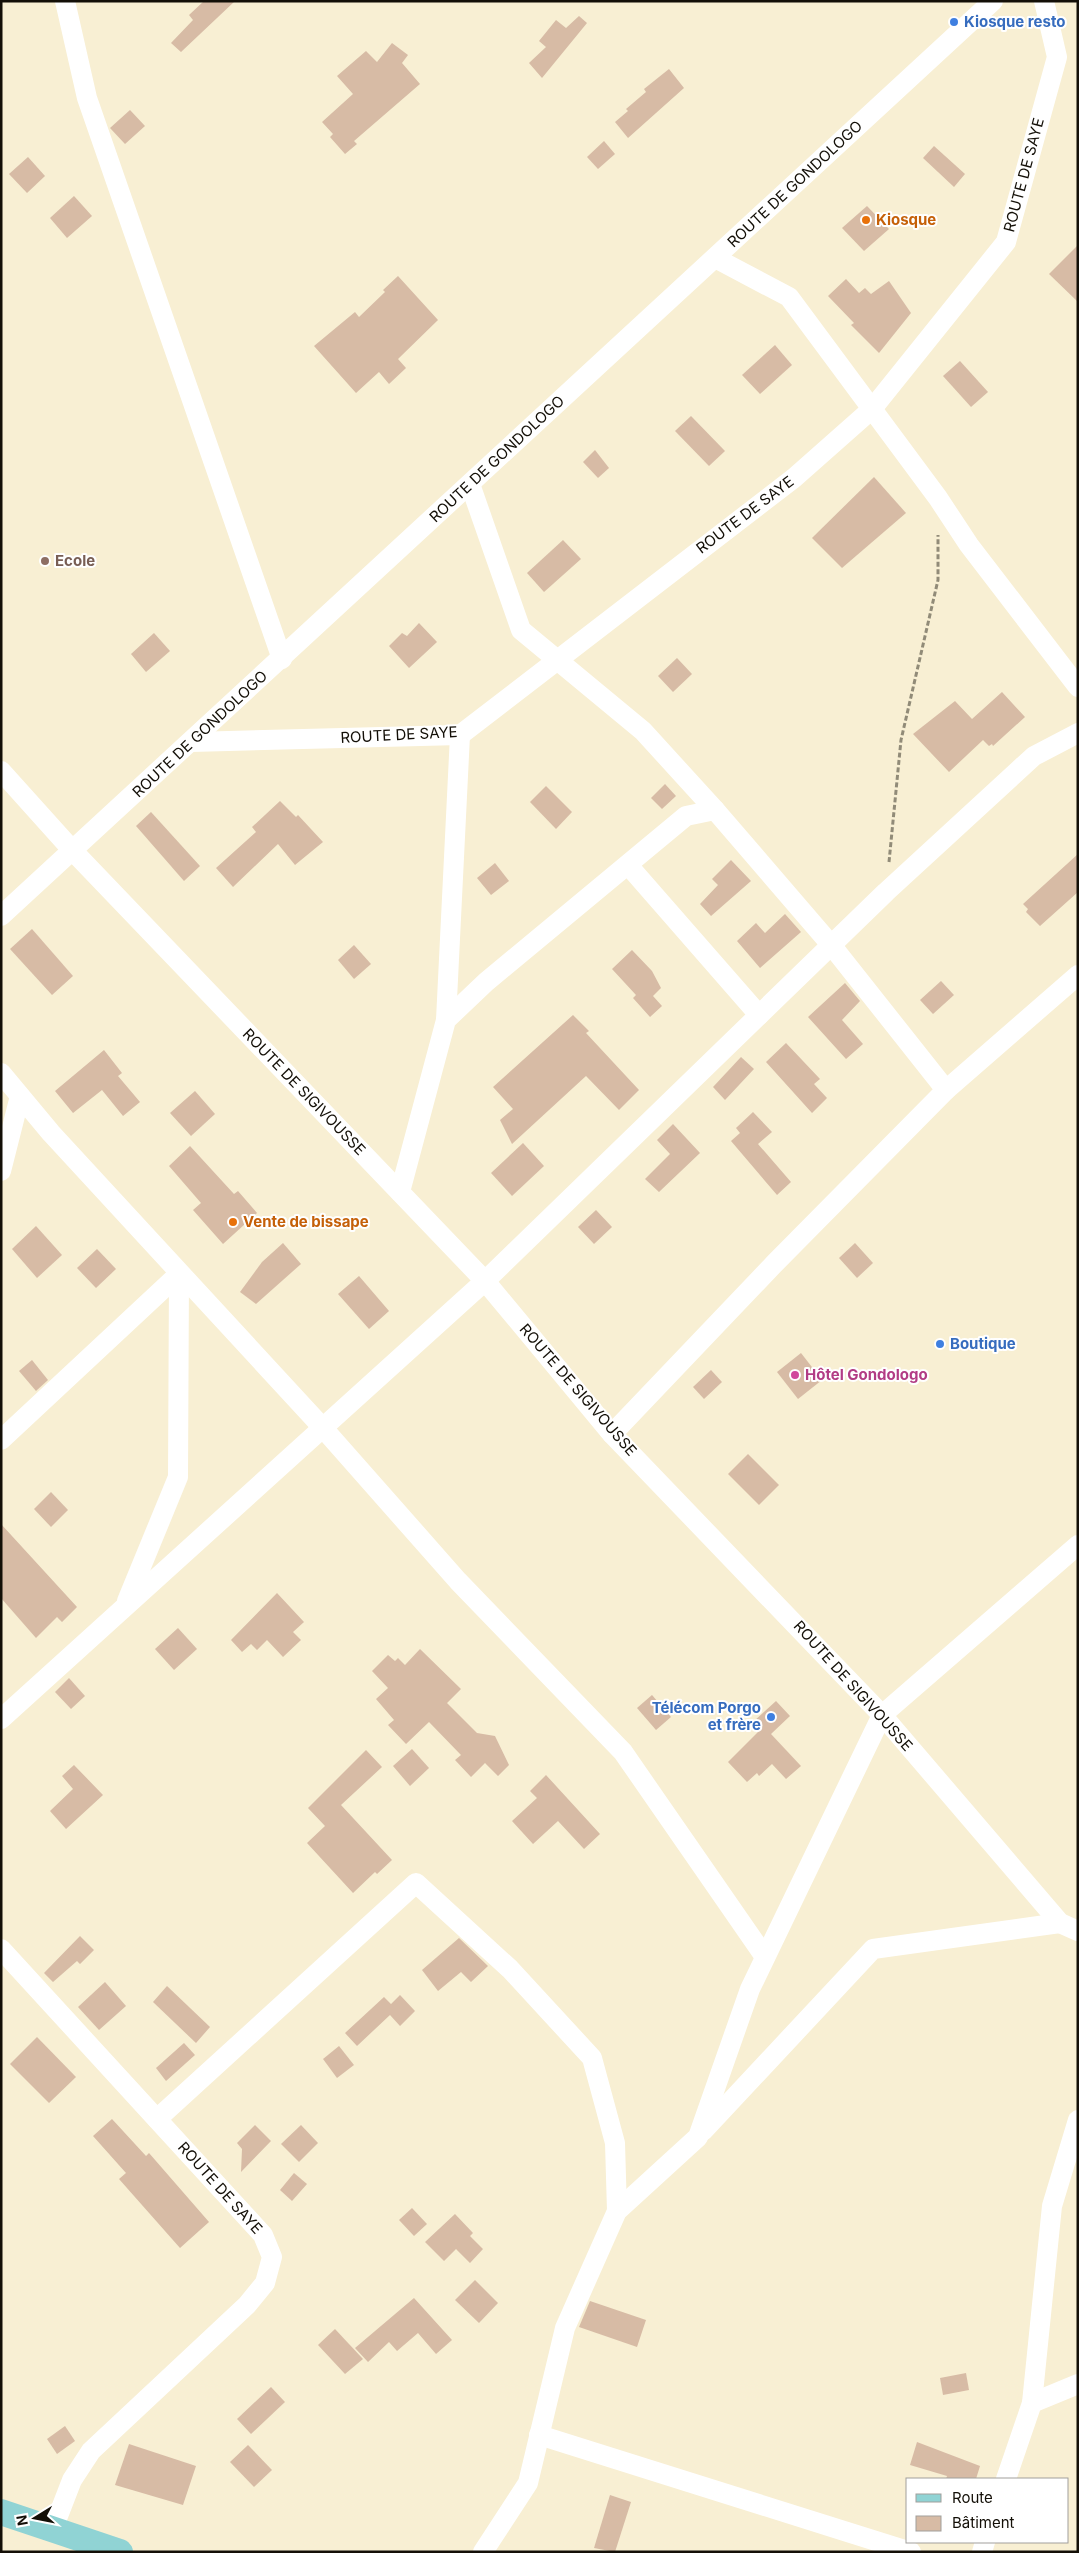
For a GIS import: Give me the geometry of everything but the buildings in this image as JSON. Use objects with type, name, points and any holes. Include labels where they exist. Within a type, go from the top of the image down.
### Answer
[{"type":"main road","points":[[1,2512],[120,2552]]},
{"type":"street","points":[[65,1],[87,98],[282,659]]},
{"type":"street","name":"ROUTE DE GONDOLOGO","points":[[1,916],[282,659],[993,1]]},
{"type":"street","name":"ROUTE DE SAYE","points":[[191,742],[460,735],[794,478],[872,409],[1006,242],[1057,57],[1044,1]]},
{"type":"street","points":[[715,258],[789,297],[938,498],[969,545],[1078,687]]},
{"type":"street","points":[[470,484],[521,630],[643,731],[715,810],[832,946],[946,1090]]},
{"type":"street","points":[[1,1719],[485,1281],[886,892],[1034,756],[1078,733]]},
{"type":"street","points":[[400,1192],[446,1020],[460,735]]},
{"type":"street","name":"ROUTE DE SIGIVOUSSE","points":[[1,771],[73,851],[485,1281],[612,1434],[882,1715],[1069,1927]]},
{"type":"street","points":[[446,1020],[486,982],[686,816],[715,810]]},
{"type":"street","points":[[628,865],[760,1015]]},
{"type":"street","points":[[612,1434],[946,1090],[1078,975]]},
{"type":"street","points":[[1,1073],[50,1134],[323,1428],[458,1581],[623,1752],[765,1956]]},
{"type":"street","points":[[1,1171],[20,1096]]},
{"type":"street","points":[[1,1440],[180,1274]]},
{"type":"street","points":[[125,1607],[178,1477],[180,1274]]},
{"type":"street","points":[[698,2137],[750,1989],[882,1715],[1078,1545]]},
{"type":"street","points":[[157,2119],[416,1883],[510,1970],[592,2058],[615,2143],[617,2211]]},
{"type":"street","points":[[484,2552],[528,2483],[565,2328],[617,2211],[698,2137],[873,1948],[1069,1927]]},
{"type":"street","name":"ROUTE DE SAYE","points":[[1,1949],[263,2235],[272,2257],[266,2283],[247,2305],[91,2451],[72,2480],[53,2529]]},
{"type":"street","points":[[1006,2478],[1032,2403],[1052,2206],[1078,2120]]},
{"type":"street","points":[[1032,2403],[1078,2384]]},
{"type":"street","points":[[539,2435],[911,2552]]},
{"type":"path","points":[[886,892],[901,740],[938,580],[938,498]]},
{"type":"place","name":"Kiosque resto","points":[[954,22]]},
{"type":"place","name":"Kiosque","points":[[866,220]]},
{"type":"place","name":"Ecole","points":[[45,561]]},
{"type":"place","name":"Vente de bissape","points":[[233,1222]]},
{"type":"place","name":"Boutique","points":[[940,1344]]},
{"type":"place","name":"Hôtel Gondologo","points":[[795,1375]]},
{"type":"place","name":"Télécom Porgo et frère","points":[[771,1717]]}]
